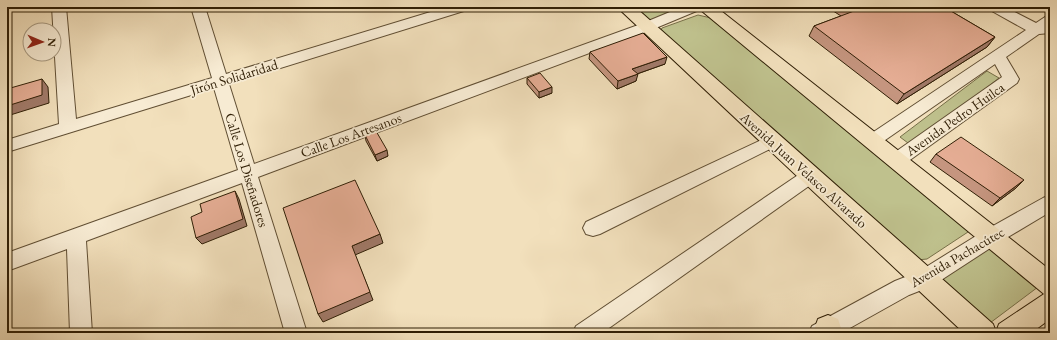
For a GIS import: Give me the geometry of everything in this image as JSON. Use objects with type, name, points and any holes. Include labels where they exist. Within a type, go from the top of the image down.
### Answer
[{"type":"main road","name":"Avenida Juan Velasco Alvarado","points":[[624,7],[983,333]]},
{"type":"main road","points":[[705,7],[1050,284]]},
{"type":"main road","points":[[1009,333],[1050,304]]},
{"type":"street","points":[[59,7],[68,128]]},
{"type":"street","name":"Calle Los Diseñadores","points":[[198,7],[296,333]]},
{"type":"street","name":"Jirón Solidaridad","points":[[7,146],[462,7]]},
{"type":"street","name":"Calle Los Artesanos","points":[[7,262],[646,27],[694,7]]},
{"type":"street","points":[[995,7],[1043,29]]},
{"type":"street","points":[[872,140],[998,56],[1043,29],[1050,20]]},
{"type":"street","name":"Avenida Pedro Huilca","points":[[897,160],[1011,79],[998,56]]},
{"type":"street","points":[[593,228],[772,141]]},
{"type":"street","points":[[584,333],[810,176]]},
{"type":"street","name":"Avenida Pachacútec","points":[[825,331],[902,288],[925,279],[991,237],[1050,203]]},
{"type":"street","points":[[76,236],[81,333]]},
{"type":"green space","points":[[631,7],[686,7],[652,20],[642,18]]},
{"type":"green space","points":[[698,15],[711,18],[967,225],[968,232],[927,259],[917,260],[660,31],[662,28]]},
{"type":"green space","points":[[987,71],[999,78],[912,146],[900,137]]},
{"type":"green space","points":[[993,245],[1042,284],[986,326],[936,282]]},
{"type":"building","points":[[848,7],[944,7],[995,37],[904,94],[814,26],[854,11]]},
{"type":"building","points":[[643,33],[667,57],[632,69],[638,74],[618,81],[590,52]]},
{"type":"building","points":[[540,73],[552,87],[539,92],[527,78]]},
{"type":"building","points":[[42,79],[42,95],[7,106],[7,89]]},
{"type":"building","points":[[376,131],[387,150],[375,155],[365,135]]},
{"type":"building","points":[[961,137],[1024,180],[1000,198],[936,154]]},
{"type":"building","points":[[355,180],[380,234],[352,246],[370,292],[318,314],[283,208]]},
{"type":"building","points":[[235,191],[243,219],[196,238],[191,217],[202,212],[200,204]]}]
